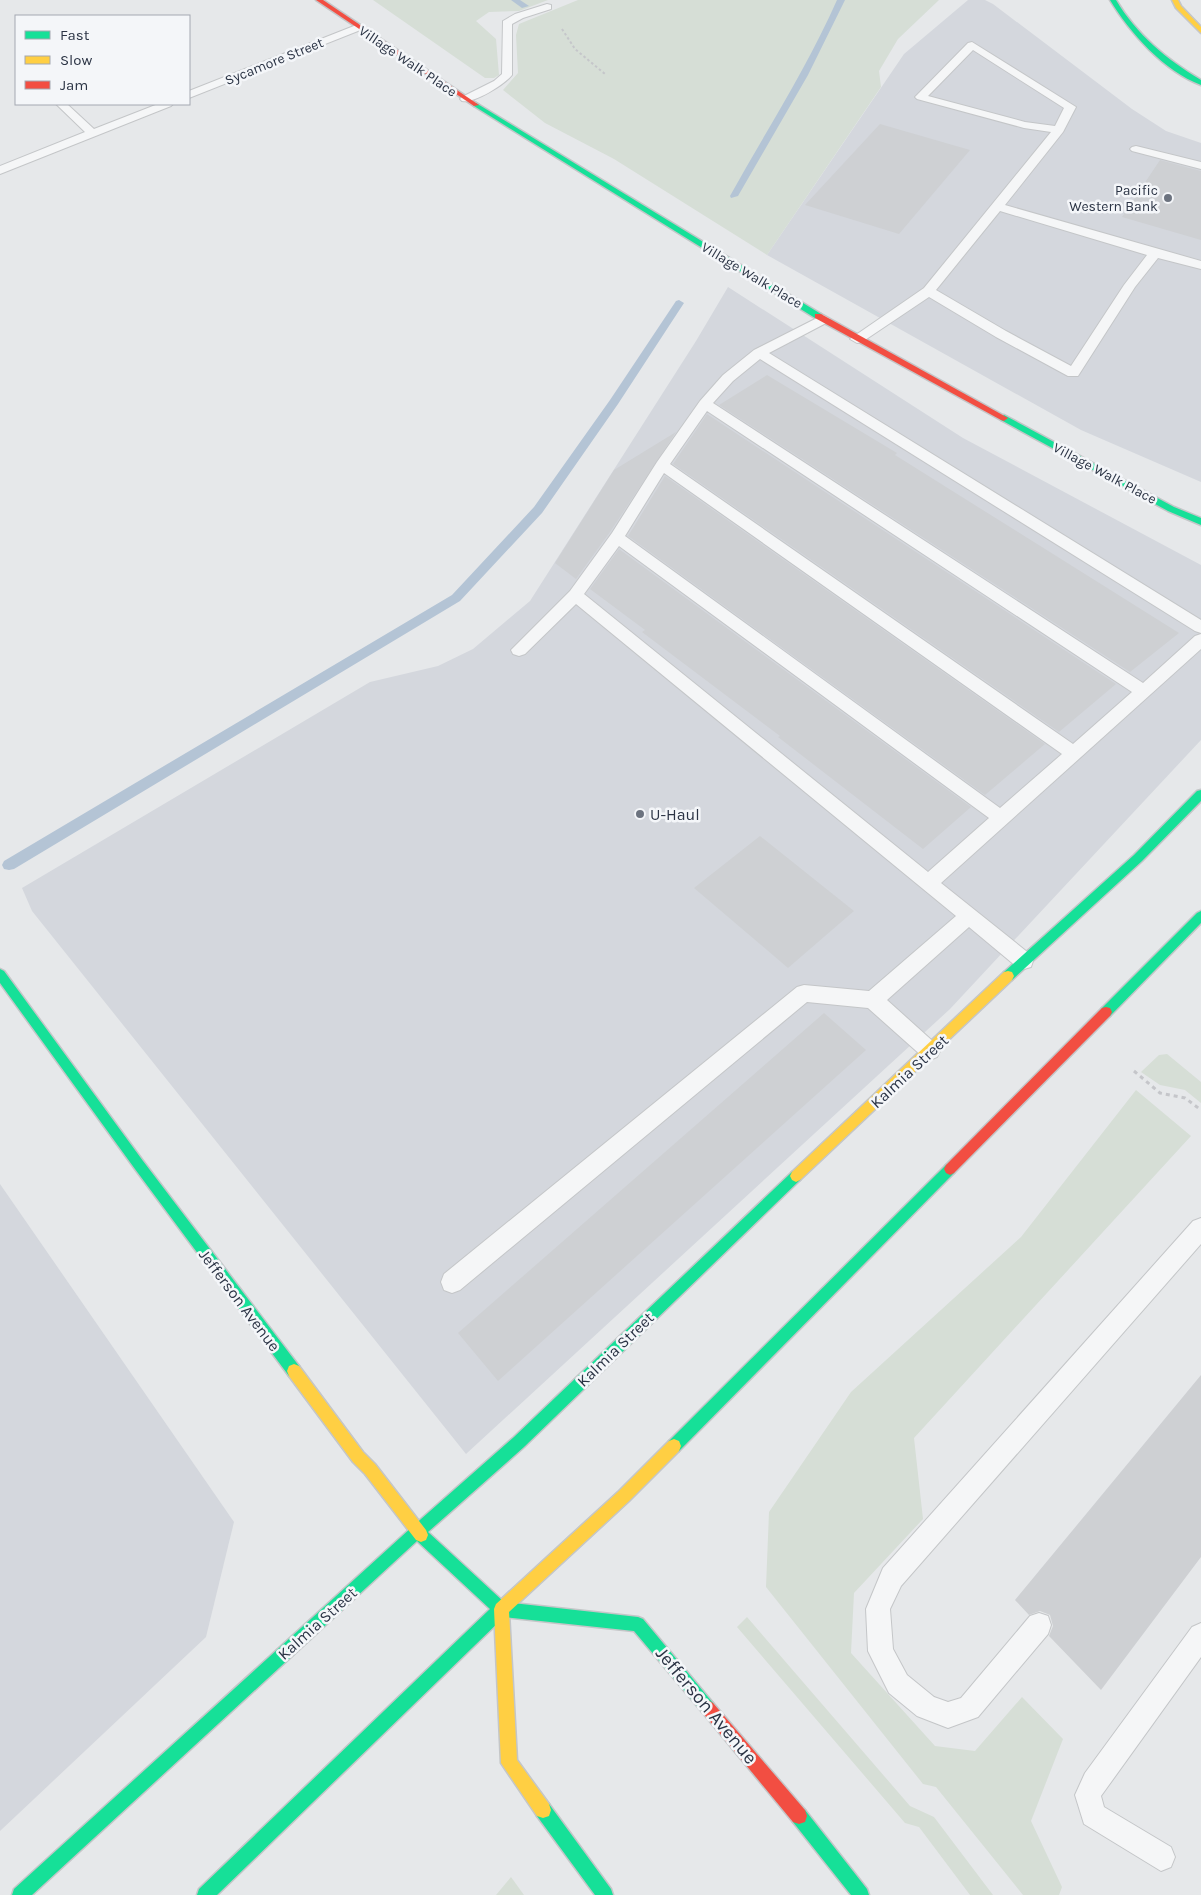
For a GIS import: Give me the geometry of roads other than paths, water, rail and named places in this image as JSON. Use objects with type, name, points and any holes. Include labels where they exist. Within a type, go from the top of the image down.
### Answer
[{"type":"main road","name":"Village Walk Place","points":[[319,0],[466,99],[857,339],[1171,509],[1201,522]]},
{"type":"main road","points":[[1114,0],[1130,28],[1146,46],[1180,72],[1201,83]]},
{"type":"main road","points":[[1175,0],[1178,7],[1201,30]]},
{"type":"main road","name":"Kalmia Street","points":[[20,1895],[417,1532],[520,1442],[711,1256],[1024,961],[1138,858],[1201,794]]},
{"type":"main road","points":[[205,1895],[501,1609],[624,1496],[1201,916]]},
{"type":"main road","name":"Jefferson Avenue","points":[[0,974],[151,1181],[352,1449],[417,1532],[501,1609],[638,1624],[793,1809],[861,1895]]},
{"type":"main road","points":[[501,1609],[509,1763],[605,1895]]},
{"type":"lane","points":[[466,99],[498,83],[507,75],[507,23],[519,16],[547,7]]},
{"type":"lane","name":"Sycamore Street","points":[[190,95],[360,28]]},
{"type":"lane","points":[[857,339],[929,291],[1059,130],[1070,107],[972,45],[921,98],[1024,125],[1059,130]]},
{"type":"lane","points":[[62,105],[92,134]]},
{"type":"lane","points":[[0,170],[164,105]]},
{"type":"lane","points":[[1136,149],[1201,166]]},
{"type":"lane","points":[[996,206],[1201,265]]},
{"type":"lane","points":[[929,291],[1001,334],[1073,373],[1130,285],[1155,253]]},
{"type":"lane","points":[[519,650],[575,595],[617,537],[662,465],[705,404],[728,378],[759,353],[824,319]]},
{"type":"lane","points":[[759,353],[1201,627]]},
{"type":"lane","points":[[705,404],[1143,691]]},
{"type":"lane","points":[[662,465],[1074,753]]},
{"type":"lane","points":[[617,537],[1001,818]]},
{"type":"lane","points":[[575,595],[1024,961]]},
{"type":"lane","points":[[928,883],[1201,640]]},
{"type":"lane","points":[[873,1000],[969,916]]},
{"type":"lane","points":[[452,1282],[804,994],[873,1000],[930,1051]]},
{"type":"lane","points":[[1039,1625],[969,1708],[948,1715],[926,1707],[898,1684],[881,1651],[878,1609],[892,1577],[1201,1228]]},
{"type":"lane","points":[[1161,1857],[1093,1816],[1088,1795],[1094,1782],[1201,1636]]},
{"type":"waterway","points":[[515,0],[525,6]]},
{"type":"waterway","points":[[734,196],[804,75],[830,26],[841,0]]},
{"type":"waterway","points":[[9,865],[456,598],[538,510],[614,402],[679,303]]},
{"type":"place","name":"Pacific Western Bank","points":[[1168,198]]},
{"type":"place","name":"U-Haul","points":[[640,814]]}]
